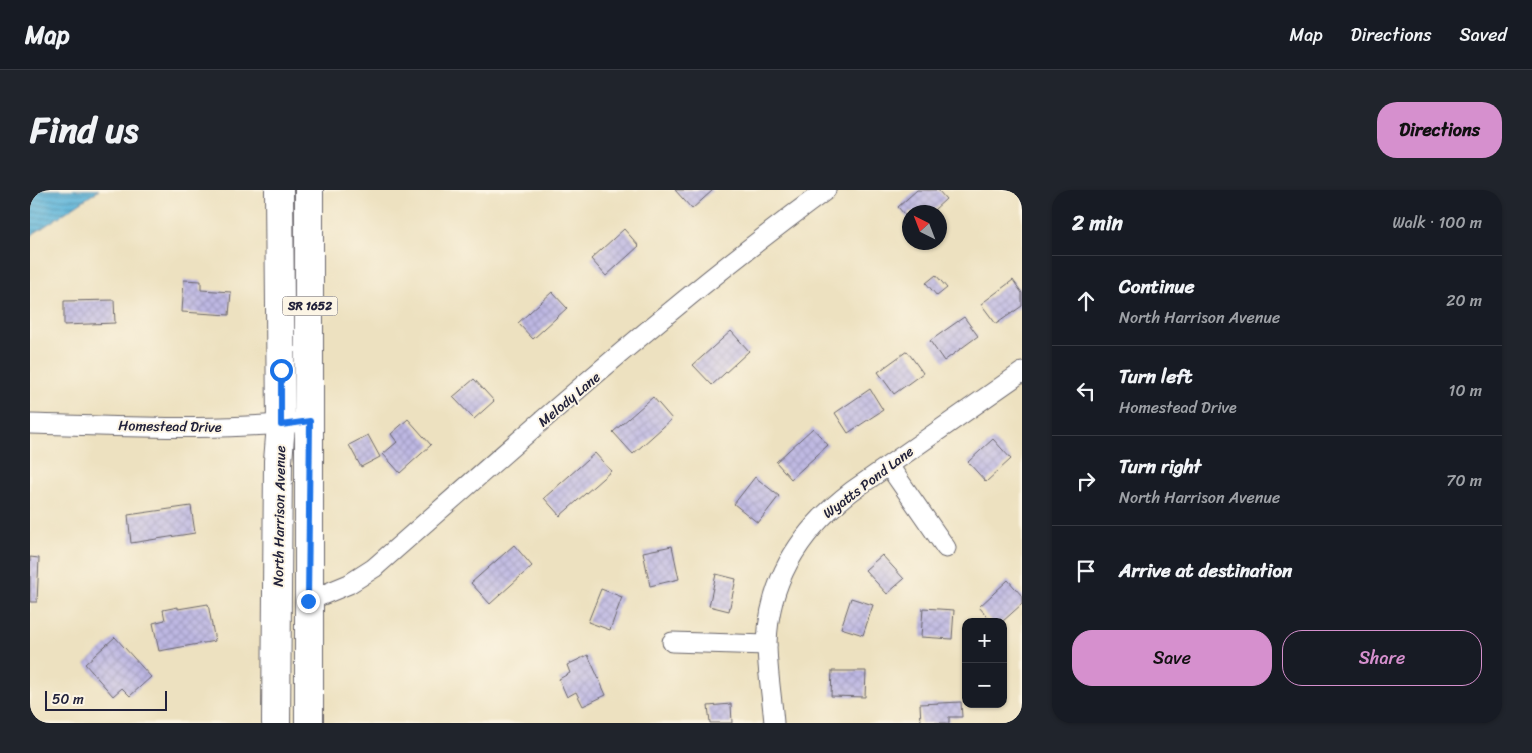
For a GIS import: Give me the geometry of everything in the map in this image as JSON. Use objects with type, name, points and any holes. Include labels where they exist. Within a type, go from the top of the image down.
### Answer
[{"type":"main road","name":"North Harrison Avenue","points":[[276,723],[278,461],[281,425],[279,190]]},
{"type":"main road","name":"SR 1652","points":[[309,190],[309,723]]},
{"type":"street","name":"Melody Lane","points":[[308,601],[349,584],[374,568],[713,276],[826,190]]},
{"type":"street","name":"Wyatts Pond Lane","points":[[774,723],[767,645],[768,624],[781,580],[802,540],[832,506],[1022,372]]},
{"type":"street","name":"Homestead Drive","points":[[30,424],[207,427],[281,425],[310,421]]},
{"type":"street","points":[[889,466],[946,548]]},
{"type":"street","points":[[672,642],[767,645]]},
{"type":"water","points":[[30,190],[99,190],[30,236]]},
{"type":"building","points":[[675,190],[713,190],[692,209]]},
{"type":"building","points":[[917,190],[938,190],[946,199],[939,205],[902,205],[902,212],[898,207]]},
{"type":"building","points":[[624,229],[639,246],[606,276],[591,259]]},
{"type":"building","points":[[936,275],[947,288],[937,296],[926,283]]},
{"type":"building","points":[[184,280],[201,281],[201,290],[231,292],[229,315],[182,312]]},
{"type":"building","points":[[1013,280],[1022,293],[1022,306],[996,324],[981,304]]},
{"type":"building","points":[[552,292],[567,308],[533,339],[518,323]]},
{"type":"building","points":[[114,300],[115,323],[64,325],[64,301]]},
{"type":"building","points":[[964,317],[978,336],[944,361],[930,341]]},
{"type":"building","points":[[731,331],[749,351],[712,385],[693,365]]},
{"type":"building","points":[[907,351],[923,373],[894,394],[878,372]]},
{"type":"building","points":[[474,379],[494,401],[474,419],[453,397]]},
{"type":"building","points":[[870,389],[883,410],[848,433],[835,413]]},
{"type":"building","points":[[653,397],[672,419],[633,454],[613,432]]},
{"type":"building","points":[[408,419],[431,445],[400,473],[383,454],[397,442],[391,434]]},
{"type":"building","points":[[813,428],[828,445],[791,479],[776,462]]},
{"type":"building","points":[[368,435],[380,457],[361,467],[349,445]]},
{"type":"building","points":[[993,439],[1011,459],[986,482],[968,462]]},
{"type":"building","points":[[595,453],[611,471],[560,516],[544,498]]},
{"type":"building","points":[[755,477],[779,496],[758,523],[734,504]]},
{"type":"building","points":[[191,506],[195,533],[131,543],[128,515]]},
{"type":"building","points":[[514,545],[532,566],[490,604],[471,583]]},
{"type":"building","points":[[672,546],[679,579],[650,586],[643,552]]},
{"type":"building","points":[[882,555],[904,579],[887,594],[865,570]]},
{"type":"building","points":[[30,557],[39,558],[37,602],[30,602]]},
{"type":"building","points":[[716,574],[736,579],[729,611],[709,606]]},
{"type":"building","points":[[1008,580],[1022,596],[1022,604],[1006,618],[989,618],[979,607]]},
{"type":"building","points":[[601,589],[622,597],[610,630],[588,622]]},
{"type":"building","points":[[851,598],[873,605],[863,635],[841,628]]},
{"type":"building","points":[[208,604],[215,641],[159,651],[153,623],[165,620],[163,610]]},
{"type":"building","points":[[923,608],[954,610],[952,639],[921,637]]},
{"type":"building","points":[[115,637],[151,677],[130,696],[122,688],[113,696],[85,664]]},
{"type":"building","points":[[588,655],[606,695],[583,706],[576,692],[567,697],[559,679],[570,673],[567,665]]},
{"type":"building","points":[[832,671],[866,671],[865,697],[831,696]]},
{"type":"building","points":[[961,702],[962,717],[949,717],[949,723],[921,723],[920,704]]},
{"type":"building","points":[[731,704],[732,723],[710,723],[708,706]]},
{"type":"route","points":[[281,370],[281,425],[310,421],[308,601]]}]
